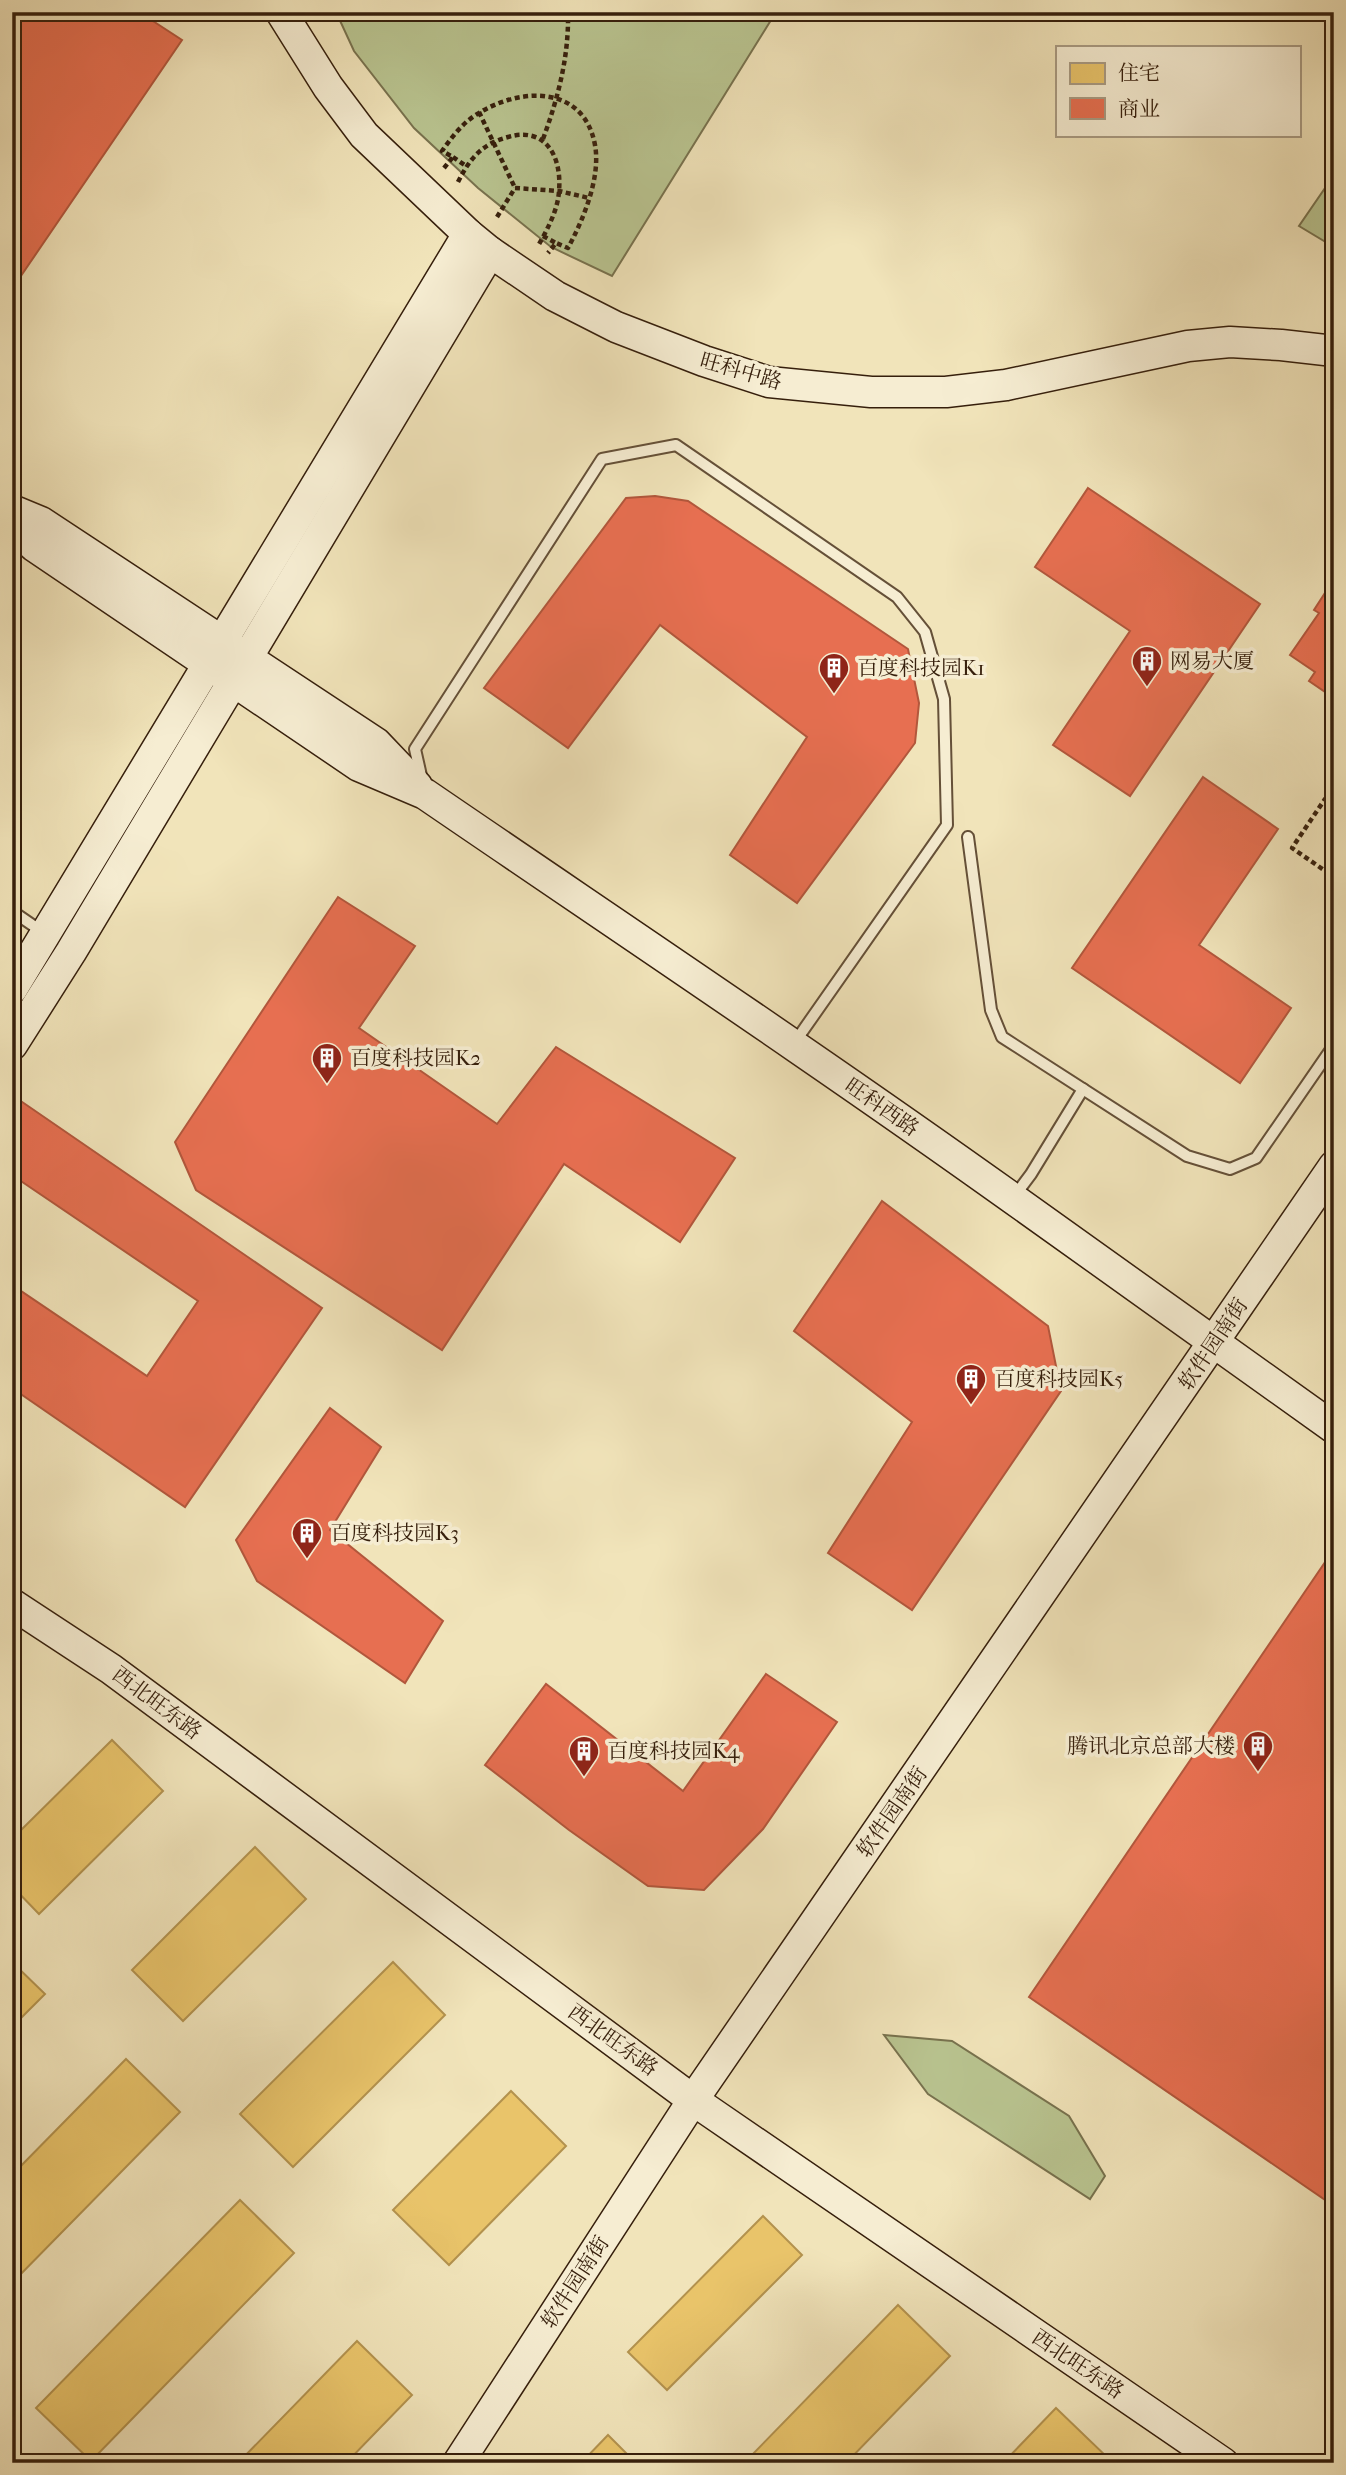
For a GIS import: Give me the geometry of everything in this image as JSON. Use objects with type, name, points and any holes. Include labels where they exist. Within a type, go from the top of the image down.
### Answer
[{"type":"street","name":"旺科中路","points":[[281,12],[328,87],[364,135],[479,243],[555,296],[616,327],[704,361],[769,382],[818,389],[871,392],[946,392],[1006,385],[1188,346],[1230,342],[1334,351]]},
{"type":"street","points":[[12,989],[227,661],[479,243]]},
{"type":"street","points":[[12,510],[41,522],[227,661]]},
{"type":"street","points":[[12,524],[34,545],[227,661]]},
{"type":"street","points":[[12,1045],[71,953],[227,661]]},
{"type":"street","name":"旺科西路","points":[[227,661],[376,743],[425,794],[793,1044],[1334,1428]]},
{"type":"street","name":"软件园南街","points":[[458,2463],[694,2100],[1334,1166]]},
{"type":"street","name":"西北旺东路","points":[[12,1604],[111,1669],[694,2100],[1223,2463]]},
{"type":"lane","points":[[425,794],[415,749],[602,459],[676,445],[897,597],[925,632],[944,699],[947,825],[793,1044]]},
{"type":"lane","points":[[968,837],[991,1010],[1002,1037],[1187,1156],[1230,1169],[1256,1158],[1334,1045]]},
{"type":"lane","points":[[12,911],[47,935]]},
{"type":"lane","points":[[1013,1198],[1031,1174],[1083,1089]]},
{"type":"path","points":[[543,139],[558,97],[569,38],[568,12]]},
{"type":"path","points":[[466,166],[442,151],[458,129],[479,112],[509,100],[546,95],[558,97],[579,112],[591,131],[596,146],[589,198],[582,222],[568,248],[543,236]]},
{"type":"path","points":[[479,112],[515,188]]},
{"type":"path","points":[[458,182],[466,166],[492,141],[521,133],[534,134],[543,139],[556,159],[559,191],[549,226],[538,246]]},
{"type":"path","points":[[444,168],[453,157]]},
{"type":"path","points":[[515,188],[559,191],[589,198]]},
{"type":"path","points":[[498,217],[515,188]]},
{"type":"path","points":[[548,254],[556,243]]},
{"type":"path","points":[[1334,805],[1325,799],[1292,848],[1334,877]]},
{"type":"green space","points":[[336,12],[776,12],[612,276],[551,247],[478,188],[414,128],[354,51]]},
{"type":"green space","points":[[1334,175],[1334,247],[1299,226]]},
{"type":"green space","points":[[884,2035],[952,2041],[1069,2116],[1105,2176],[1090,2199],[928,2094]]},
{"type":"building: 住宅","points":[[112,1740],[163,1791],[39,1914],[12,1886],[12,1839]]},
{"type":"building: 住宅","points":[[255,1847],[306,1899],[183,2021],[132,1970]]},
{"type":"building: 住宅","points":[[12,1962],[45,1994],[12,2027]]},
{"type":"building: 住宅","points":[[393,1962],[445,2015],[293,2167],[240,2114]]},
{"type":"building: 住宅","points":[[126,2059],[180,2112],[12,2283],[12,2175]]},
{"type":"building: 住宅","points":[[511,2091],[566,2146],[449,2265],[393,2210]]},
{"type":"building: 住宅","points":[[240,2200],[294,2253],[91,2461],[36,2408]]},
{"type":"building: 住宅","points":[[763,2216],[802,2255],[667,2390],[628,2352]]},
{"type":"building: 住宅","points":[[898,2305],[950,2356],[846,2463],[752,2463],[748,2459]]},
{"type":"building: 住宅","points":[[357,2341],[412,2395],[346,2463],[238,2463]]},
{"type":"building: 住宅","points":[[1056,2408],[1108,2458],[1104,2463],[1003,2463]]},
{"type":"building: 住宅","points":[[608,2435],[636,2463],[581,2463]]},
{"type":"building: 商业","points":[[12,12],[139,12],[182,40],[12,289]]},
{"type":"building: 商业","name":"网易大厦","points":[[1088,488],[1260,604],[1130,796],[1053,745],[1130,631],[1035,567]]},
{"type":"building: 商业","name":"百度科技园K1","points":[[655,496],[688,501],[908,649],[919,703],[915,743],[797,903],[730,855],[807,737],[660,625],[568,748],[484,688],[626,498]]},
{"type":"building: 商业","name":"网易大厦","points":[[1332,582],[1334,698],[1309,681],[1315,672],[1290,655],[1319,613],[1314,610]]},
{"type":"building: 商业","points":[[1203,777],[1278,829],[1199,945],[1291,1008],[1240,1083],[1072,968]]},
{"type":"building: 商业","name":"百度科技园K2","points":[[338,897],[415,946],[359,1028],[497,1124],[556,1047],[735,1158],[680,1242],[564,1164],[442,1350],[196,1190],[175,1142]]},
{"type":"building: 商业","points":[[12,1095],[322,1308],[185,1507],[12,1388],[12,1285],[147,1376],[198,1301],[12,1175]]},
{"type":"building: 商业","name":"百度科技园K5","points":[[882,1201],[1048,1326],[1061,1391],[912,1610],[828,1553],[912,1422],[794,1331]]},
{"type":"building: 商业","name":"百度科技园K3","points":[[330,1408],[381,1447],[330,1530],[443,1621],[405,1683],[257,1581],[236,1540]]},
{"type":"building: 商业","name":"腾讯北京总部大楼","points":[[1334,1549],[1334,2206],[1029,1997]]},
{"type":"building: 商业","name":"百度科技园K4","points":[[766,1674],[837,1722],[763,1829],[704,1890],[648,1886],[569,1830],[485,1765],[546,1684],[683,1791]]},
{"type":"place","name":"网易大厦","points":[[1147,688]]},
{"type":"place","name":"百度科技园K1","points":[[834,695]]},
{"type":"place","name":"百度科技园K2","points":[[327,1085]]},
{"type":"place","name":"百度科技园K5","points":[[971,1406]]},
{"type":"place","name":"百度科技园K3","points":[[307,1560]]},
{"type":"place","name":"腾讯北京总部大楼","points":[[1258,1773]]},
{"type":"place","name":"百度科技园K4","points":[[584,1778]]}]
